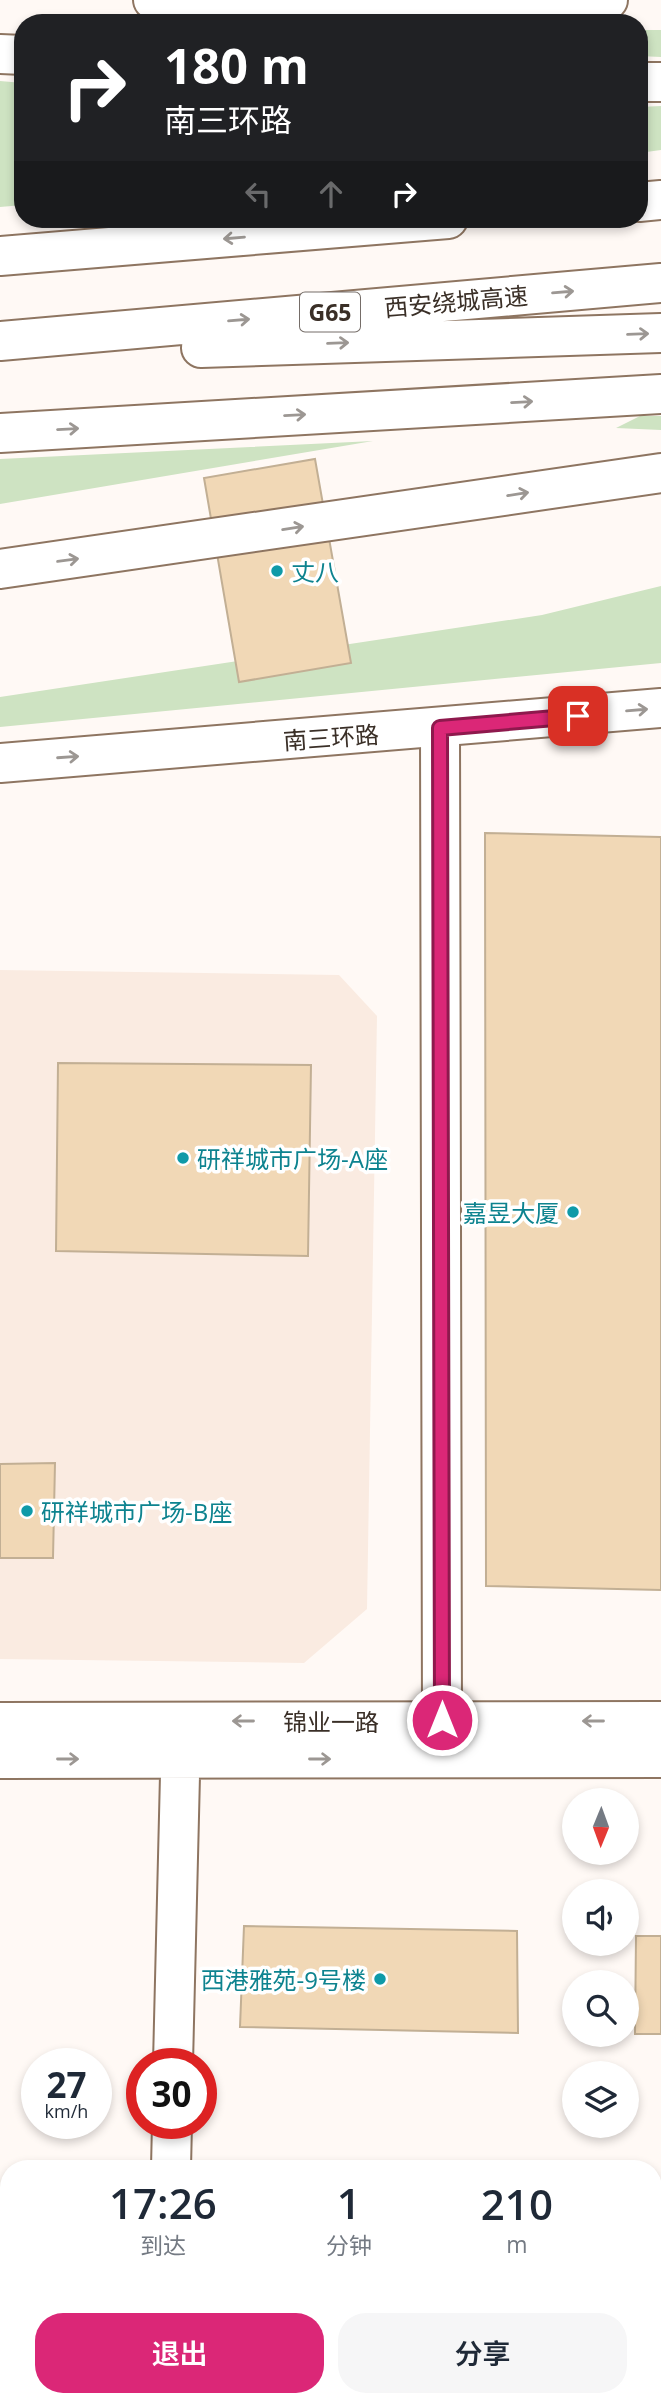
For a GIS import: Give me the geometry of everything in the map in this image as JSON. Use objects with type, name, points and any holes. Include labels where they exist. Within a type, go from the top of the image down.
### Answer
[{"type":"main road","points":[[153,0],[263,7],[608,0]]},
{"type":"main road","points":[[0,256],[339,228]]},
{"type":"main road","name":"西安绕城高速","points":[[0,341],[661,283]]},
{"type":"main road","points":[[0,354],[661,333]]},
{"type":"main road","points":[[0,433],[661,394]]},
{"type":"main road","points":[[0,569],[661,473]]},
{"type":"main road","name":"南三环路","points":[[0,763],[661,708]]},
{"type":"main road","points":[[440,728],[442,1720]]},
{"type":"main road","name":"锦业一路","points":[[0,1722],[661,1721]]},
{"type":"main road","points":[[173,2048],[182,1722]]},
{"type":"main road","name":"锦业一路","points":[[0,1759],[661,1758]]},
{"type":"main road","points":[[171,2160],[172,2139]]},
{"type":"shaded area","points":[[0,970],[339,975],[377,1016],[367,1609],[304,1663],[0,1659]]},
{"type":"green space","points":[[648,30],[661,30],[661,57],[648,56]]},
{"type":"green space","points":[[0,81],[14,82],[14,206],[0,207]]},
{"type":"green space","points":[[661,106],[661,150],[648,152],[648,107]]},
{"type":"green space","points":[[640,416],[661,416],[661,430],[616,428]]},
{"type":"green space","points":[[373,441],[0,504],[0,459]]},
{"type":"green space","points":[[661,586],[661,663],[0,727],[0,697],[542,615]]},
{"type":"building","name":"丈八","points":[[315,459],[351,663],[239,682],[204,478]]},
{"type":"building","name":"嘉昱大厦","points":[[485,833],[661,837],[661,1590],[486,1586]]},
{"type":"building","name":"研祥城市广场-A座","points":[[58,1063],[311,1065],[308,1256],[56,1251]]},
{"type":"building","name":"研祥城市广场-B座","points":[[55,1463],[53,1558],[0,1558],[0,1464]]},
{"type":"building","name":"西港雅苑-9号楼","points":[[244,1926],[517,1931],[518,2033],[240,2027]]},
{"type":"building","points":[[639,1936],[661,1936],[661,2034],[639,2034],[639,1970],[636,1970]]},
{"type":"place","name":"丈八","points":[[277,571]]},
{"type":"place","name":"研祥城市广场-A座","points":[[183,1158]]},
{"type":"place","name":"嘉昱大厦","points":[[573,1212]]},
{"type":"place","name":"研祥城市广场-B座","points":[[27,1511]]},
{"type":"place","name":"西港雅苑-9号楼","points":[[380,1979]]},
{"type":"route","points":[[442,1720],[440,728],[578,716]]}]
